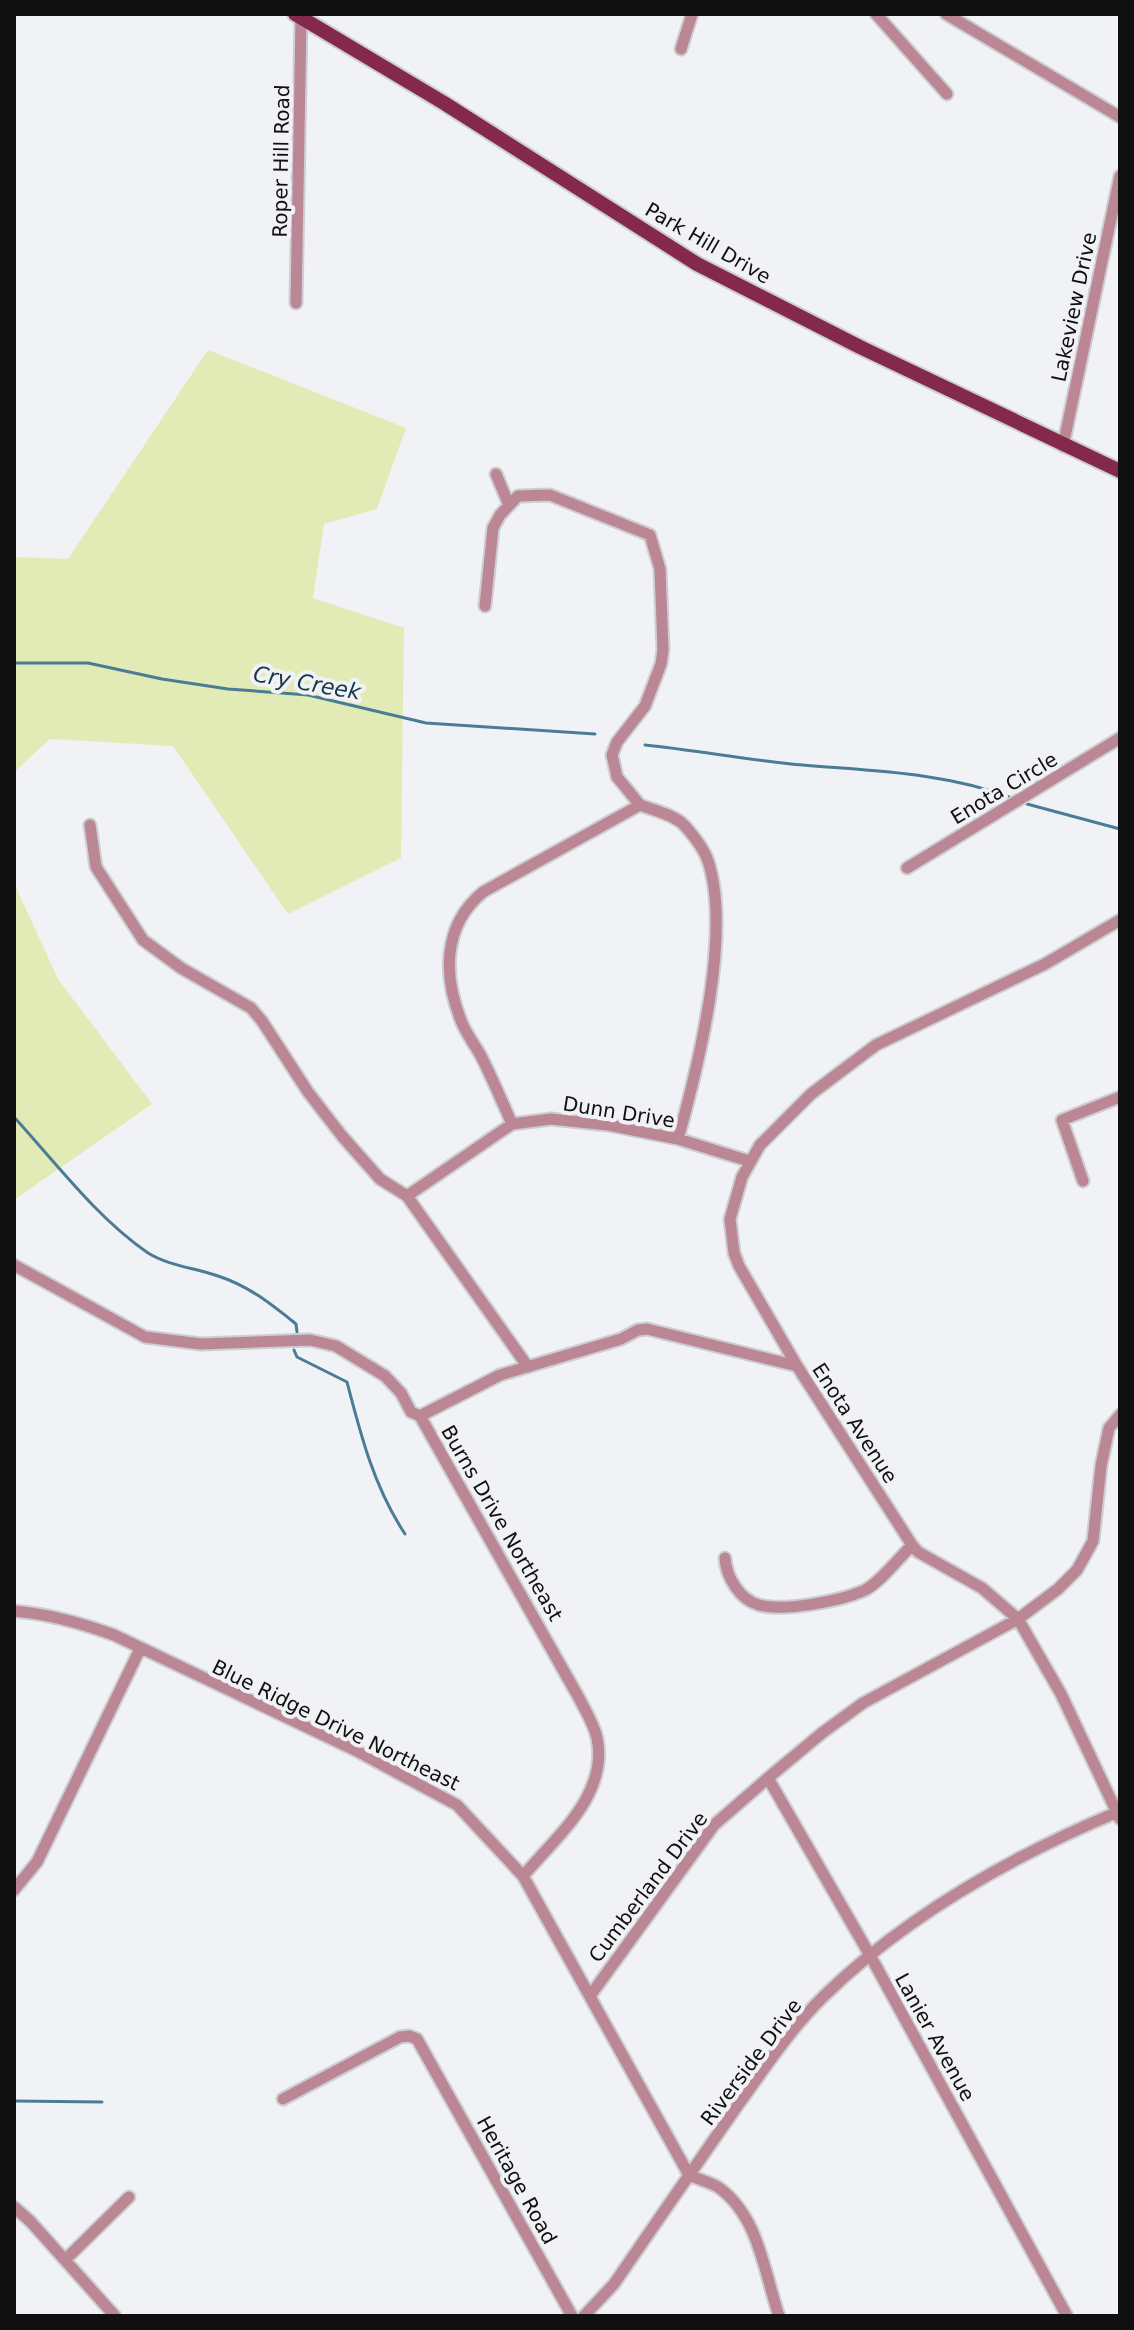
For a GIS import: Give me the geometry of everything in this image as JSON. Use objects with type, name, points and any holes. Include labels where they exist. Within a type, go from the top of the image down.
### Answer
[{"type":"main road","name":"Park Hill Drive","points":[[298,16],[454,110],[697,264],[1063,446],[1120,471]]},
{"type":"street","points":[[681,49],[692,14]]},
{"type":"street","points":[[876,14],[947,94]]},
{"type":"street","points":[[946,14],[1120,117]]},
{"type":"street","name":"Roper Hill Road","points":[[296,303],[298,16]]},
{"type":"street","name":"Lakeview Drive","points":[[1063,446],[1120,176]]},
{"type":"street","points":[[496,474],[509,505]]},
{"type":"street","points":[[485,606],[493,528],[518,496],[550,495],[650,535],[660,569],[661,664],[645,706],[617,742],[612,755],[617,777],[640,805],[683,823],[707,857],[715,908],[714,951],[702,1052],[678,1139]]},
{"type":"street","name":"Enota Circle","points":[[907,868],[1120,738]]},
{"type":"street","points":[[512,1124],[464,1026],[450,990],[449,954],[454,933],[472,901],[483,892],[640,805]]},
{"type":"street","points":[[90,825],[96,867],[143,940],[181,968],[251,1008],[342,1136],[380,1179],[407,1196],[528,1367]]},
{"type":"street","points":[[797,1366],[734,1253],[730,1219],[749,1161],[760,1145],[811,1094],[876,1045],[1045,964],[1120,920]]},
{"type":"street","points":[[1083,1181],[1062,1120],[1120,1097]]},
{"type":"street","name":"Dunn Drive","points":[[407,1196],[512,1124],[551,1119],[608,1125],[678,1139],[749,1161]]},
{"type":"street","name":"Burns Drive Northeast","points":[[14,1265],[145,1337],[201,1344],[310,1340],[336,1346],[385,1376],[401,1393],[411,1412],[420,1416],[564,1670],[597,1737],[595,1768],[584,1804],[572,1824],[523,1876]]},
{"type":"street","name":"Enota Avenue","points":[[420,1416],[500,1375],[621,1339],[638,1330],[670,1333],[797,1366],[918,1552],[982,1588],[1018,1619]]},
{"type":"street","name":"Cumberland Drive","points":[[590,1996],[714,1825],[822,1733],[863,1703],[1018,1619],[1058,1589],[1077,1570],[1093,1541],[1101,1466],[1109,1428],[1120,1415]]},
{"type":"street","points":[[725,1558],[726,1573],[749,1600],[770,1607],[814,1604],[865,1591],[912,1545]]},
{"type":"street","name":"Blue Ridge Drive Northeast","points":[[14,1611],[76,1621],[114,1635],[355,1750],[457,1805],[523,1876],[689,2175]]},
{"type":"street","points":[[1018,1619],[1066,1705],[1119,1814]]},
{"type":"street","points":[[14,1890],[37,1862],[140,1649]]},
{"type":"street","name":"Lanier Avenue","points":[[768,1778],[871,1957],[1067,2316]]},
{"type":"street","name":"Riverside Drive","points":[[584,2316],[614,2284],[785,2041],[824,1996],[900,1930],[1007,1863],[1044,1843],[1119,1814]]},
{"type":"street","name":"Heritage Road","points":[[283,2099],[400,2037],[417,2039],[572,2316]]},
{"type":"street","points":[[689,2175],[716,2186],[732,2200],[748,2223],[764,2263],[779,2316]]},
{"type":"street","points":[[66,2259],[129,2197]]},
{"type":"street","points":[[14,2207],[66,2259],[115,2316]]},
{"type":"green space","points":[[208,350],[406,428],[377,509],[324,524],[313,598],[404,628],[401,858],[288,914],[173,746],[50,739],[14,772],[14,557],[68,559]]},
{"type":"green space","points":[[14,883],[58,979],[152,1104],[14,1200]]},
{"type":"waterway","name":"Cry Creek","points":[[14,663],[88,663],[228,689],[308,695],[426,723],[595,734]]},
{"type":"waterway","name":"Cry Creek","points":[[645,745],[773,762],[929,777],[983,788],[1009,797]]},
{"type":"waterway","name":"Cry Creek","points":[[1027,804],[1120,829]]},
{"type":"waterway","points":[[14,1117],[78,1189],[129,1239],[156,1257],[218,1276],[250,1290],[296,1324],[297,1332]]},
{"type":"waterway","points":[[294,1350],[297,1357],[347,1382],[377,1479],[405,1534]]},
{"type":"waterway","points":[[14,2101],[102,2102]]}]
